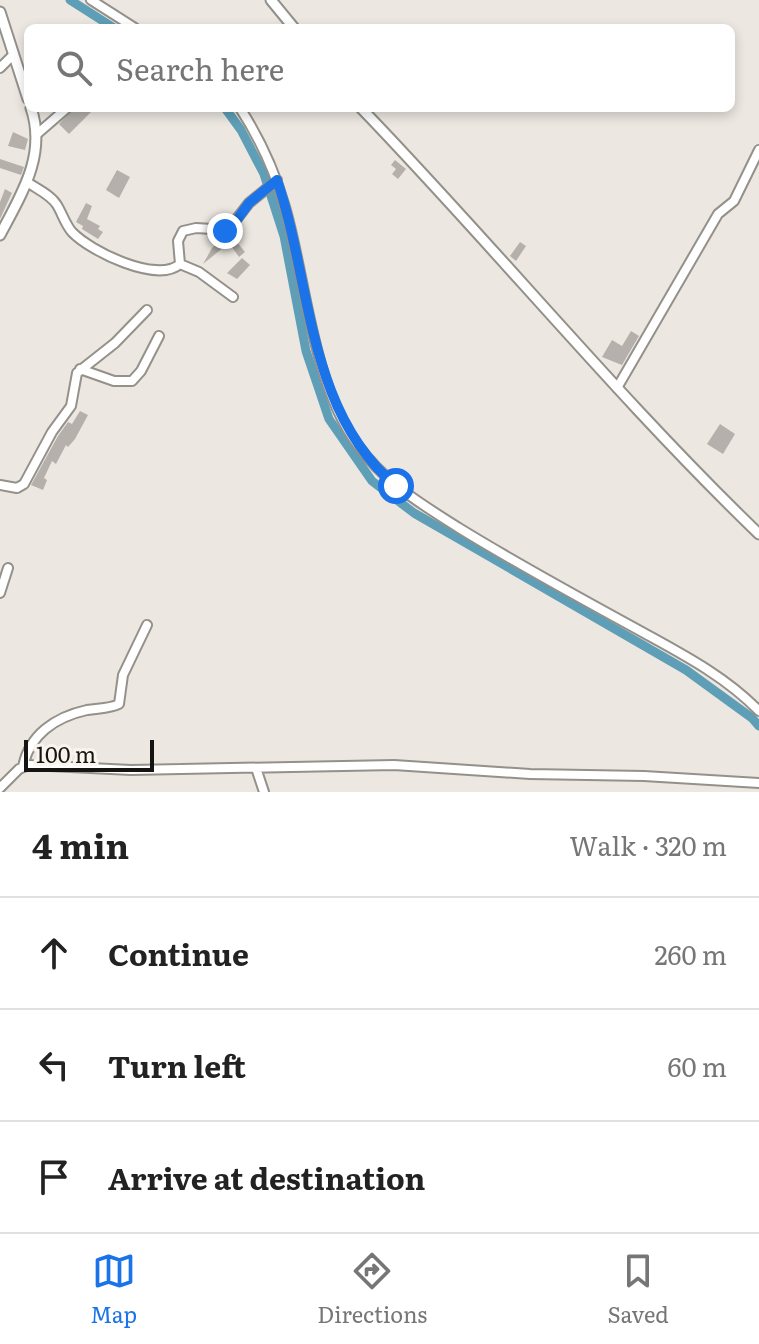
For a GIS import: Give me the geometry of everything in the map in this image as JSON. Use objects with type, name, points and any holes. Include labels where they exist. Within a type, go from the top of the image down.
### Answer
[{"type":"street","points":[[91,0],[129,24]]},
{"type":"street","points":[[271,0],[291,24]]},
{"type":"street","points":[[0,12],[24,87]]},
{"type":"street","points":[[0,68],[13,55]]},
{"type":"street","points":[[0,235],[34,163],[37,134],[32,112]]},
{"type":"street","points":[[37,134],[62,112]]},
{"type":"street","points":[[242,112],[263,148],[286,209],[308,311],[327,379],[355,442],[375,466],[410,497],[488,546],[693,659],[759,711]]},
{"type":"street","points":[[365,112],[431,180],[617,388],[758,533]]},
{"type":"street","points":[[617,388],[718,214],[734,201],[759,150]]},
{"type":"street","points":[[27,182],[54,200],[68,227],[78,237],[114,257],[143,270],[171,270],[180,264]]},
{"type":"street","points":[[180,264],[178,241],[183,231],[196,228],[228,230],[257,196],[275,182]]},
{"type":"street","points":[[180,264],[199,272],[233,297]]},
{"type":"street","points":[[0,485],[17,488],[24,484],[71,406],[75,379],[80,369],[115,343],[147,310]]},
{"type":"street","points":[[80,369],[114,381],[132,381],[141,371],[159,336]]},
{"type":"street","points":[[0,593],[8,568]]},
{"type":"street","points":[[0,788],[23,767],[28,747],[46,727],[78,713],[119,704],[123,675],[147,625]]},
{"type":"street","points":[[23,767],[131,770],[394,765],[759,783]]},
{"type":"street","points":[[256,768],[264,792]]},
{"type":"building","points":[[70,112],[91,112],[69,134],[59,124]]},
{"type":"building","points":[[13,132],[28,139],[25,150],[8,146]]},
{"type":"building","points":[[0,159],[24,167],[21,175],[0,168]]},
{"type":"building","points":[[395,160],[406,169],[398,179],[392,174],[396,169],[391,165]]},
{"type":"building","points":[[117,170],[130,177],[119,198],[106,190]]},
{"type":"building","points":[[5,189],[12,193],[0,219],[0,202]]},
{"type":"building","points":[[86,203],[92,206],[87,219],[100,226],[98,229],[103,232],[98,239],[76,222]]},
{"type":"building","points":[[232,236],[245,252],[239,257],[229,243],[203,264],[212,248],[224,237]]},
{"type":"building","points":[[520,242],[526,246],[516,261],[510,256]]},
{"type":"building","points":[[242,258],[250,265],[237,279],[227,273]]},
{"type":"building","points":[[631,331],[639,336],[622,365],[602,357],[612,340],[622,346]]},
{"type":"building","points":[[80,411],[88,415],[56,464],[52,461],[44,478],[47,480],[43,490],[31,485],[58,436],[68,422],[72,424]]},
{"type":"building","points":[[720,424],[735,434],[723,454],[707,444]]},
{"type":"waterway","points":[[70,0],[108,24]]},
{"type":"waterway","points":[[228,112],[264,174],[284,236],[306,351],[329,419],[372,481],[414,513],[686,670],[759,726]]},
{"type":"route","points":[[225,231],[231,228],[249,203],[277,180],[327,379],[355,442],[396,486]]}]
